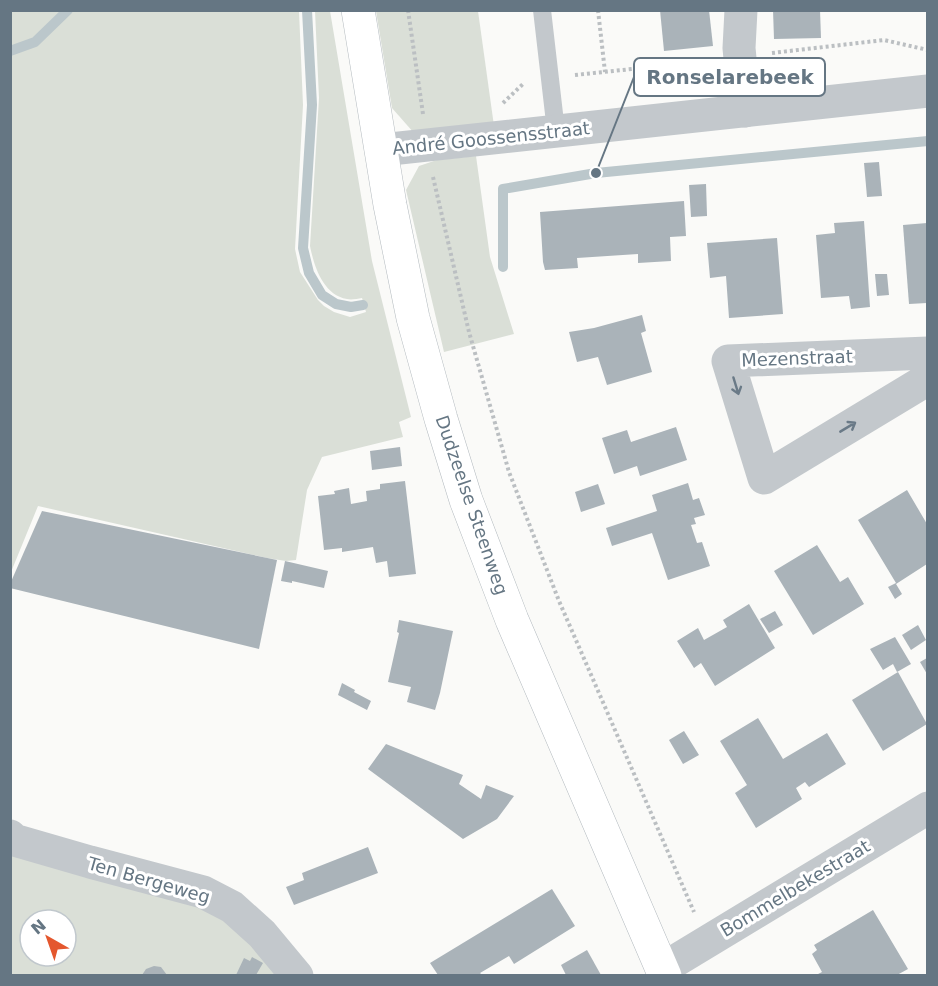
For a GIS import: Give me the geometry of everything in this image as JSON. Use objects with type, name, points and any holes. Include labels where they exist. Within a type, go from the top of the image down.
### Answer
[{"type":"main road","name":"Dudzeelse Steenweg","points":[[358,10],[390,205],[413,318],[466,500],[512,620],[664,972]]},
{"type":"street","points":[[741,10],[740,57],[745,111]]},
{"type":"street","name":"André Goossensstraat","points":[[381,150],[927,91]]},
{"type":"street","name":"Mezenstraat","points":[[927,353],[728,361],[764,478],[927,379]]},
{"type":"street","name":"Bommelbekestraat","points":[[664,972],[927,808]]},
{"type":"street","name":"Ten Bergeweg","points":[[10,836],[14,840],[203,892],[232,907],[262,934],[297,975]]},
{"type":"lane","points":[[542,10],[556,131]]},
{"type":"path","points":[[408,10],[436,194],[469,332],[509,472],[559,601],[695,914]]},
{"type":"path","points":[[598,10],[605,72]]},
{"type":"path","points":[[496,110],[526,81],[884,40],[927,50]]},
{"type":"shaded area","points":[[11,11],[299,11],[303,105],[295,249],[300,272],[318,300],[334,312],[350,317],[366,312],[362,298],[347,299],[332,292],[326,286],[317,271],[310,246],[319,98],[315,11],[330,11],[372,261],[411,417],[399,422],[403,437],[322,457],[307,490],[296,560],[267,558],[38,506],[11,572]]},
{"type":"shaded area","points":[[376,11],[478,11],[494,126],[414,133],[392,108]]},
{"type":"shaded area","points":[[476,156],[490,257],[514,334],[444,352],[406,190],[419,166],[437,160]]},
{"type":"shaded area","points":[[10,836],[203,892],[297,975],[11,975]]},
{"type":"building","points":[[660,10],[709,10],[713,46],[664,51]]},
{"type":"building","points":[[773,10],[820,10],[821,38],[774,39]]},
{"type":"building","points":[[879,162],[882,196],[867,197],[864,163]]},
{"type":"building","points":[[706,184],[707,216],[691,217],[689,185]]},
{"type":"building","points":[[684,201],[686,236],[670,237],[671,261],[638,263],[638,254],[577,258],[578,268],[545,270],[540,212]]},
{"type":"building","points":[[864,221],[870,307],[851,309],[849,296],[821,298],[816,235],[835,233],[834,223]]},
{"type":"building","points":[[927,223],[927,303],[909,304],[903,225]]},
{"type":"building","points":[[777,238],[783,314],[729,318],[726,276],[710,278],[707,243]]},
{"type":"building","points":[[875,274],[887,274],[889,295],[877,296]]},
{"type":"building","points":[[642,315],[646,331],[641,333],[652,372],[607,385],[598,357],[577,362],[569,332]]},
{"type":"building","points":[[676,427],[687,460],[640,476],[637,466],[614,474],[602,438],[627,430],[631,442]]},
{"type":"building","points":[[400,447],[402,466],[372,470],[370,451]]},
{"type":"building","points":[[405,481],[416,574],[389,577],[387,561],[376,563],[373,547],[342,552],[342,548],[324,550],[318,496],[335,494],[334,491],[349,488],[351,504],[367,501],[366,491],[380,489],[380,484]]},
{"type":"building","points":[[688,483],[693,500],[699,498],[705,515],[694,518],[696,524],[691,525],[697,543],[702,542],[710,566],[668,580],[652,533],[612,546],[606,528],[657,511],[652,495]]},
{"type":"building","points":[[598,484],[605,504],[581,512],[575,492]]},
{"type":"building","points":[[907,490],[927,524],[927,564],[896,584],[902,594],[895,599],[888,587],[896,583],[858,520]]},
{"type":"building","points":[[42,511],[277,560],[259,649],[10,588]]},
{"type":"building","points":[[817,545],[840,582],[848,577],[864,604],[813,635],[774,571]]},
{"type":"building","points":[[285,561],[328,571],[324,588],[281,581]]},
{"type":"building","points":[[749,604],[775,648],[715,686],[701,663],[694,668],[677,641],[698,628],[704,640],[727,627],[723,620]]},
{"type":"building","points":[[775,611],[783,625],[769,633],[760,619]]},
{"type":"building","points":[[399,620],[453,631],[435,710],[407,702],[411,687],[388,682],[399,633],[397,632]]},
{"type":"building","points":[[918,625],[926,640],[911,650],[902,635]]},
{"type":"building","points":[[895,637],[911,664],[897,672],[893,664],[883,670],[870,649]]},
{"type":"building","points":[[927,658],[927,674],[920,662]]},
{"type":"building","points":[[898,672],[927,724],[883,751],[852,700]]},
{"type":"building","points":[[342,683],[371,701],[367,710],[338,695]]},
{"type":"building","points":[[758,718],[783,759],[827,733],[846,764],[809,787],[805,782],[796,788],[802,799],[756,828],[735,793],[747,785],[720,741]]},
{"type":"building","points":[[684,731],[699,755],[683,764],[669,740]]},
{"type":"building","points":[[386,744],[463,775],[459,784],[481,799],[486,785],[514,796],[497,819],[463,839],[368,769]]},
{"type":"building","points":[[368,847],[378,873],[294,905],[286,887],[304,880],[302,873]]},
{"type":"building","points":[[552,889],[575,926],[514,964],[509,956],[480,973],[482,975],[438,975],[430,963]]},
{"type":"building","points":[[873,910],[908,969],[897,975],[816,975],[822,972],[812,954],[817,950],[814,945]]},
{"type":"building","points":[[587,950],[601,975],[566,975],[561,965]]},
{"type":"building","points":[[252,957],[263,963],[256,975],[236,975],[244,958],[250,961]]},
{"type":"building","points":[[154,966],[161,967],[167,975],[142,975],[146,969]]},
{"type":"waterway","points":[[10,51],[35,42],[68,10]]},
{"type":"waterway","points":[[307,10],[312,105],[303,248],[309,273],[322,295],[336,304],[351,307],[363,305]]},
{"type":"waterway","points":[[503,267],[503,189],[596,173],[928,141]]},
{"type":"place","name":"Ronselarebeek","points":[[596,173]]}]
